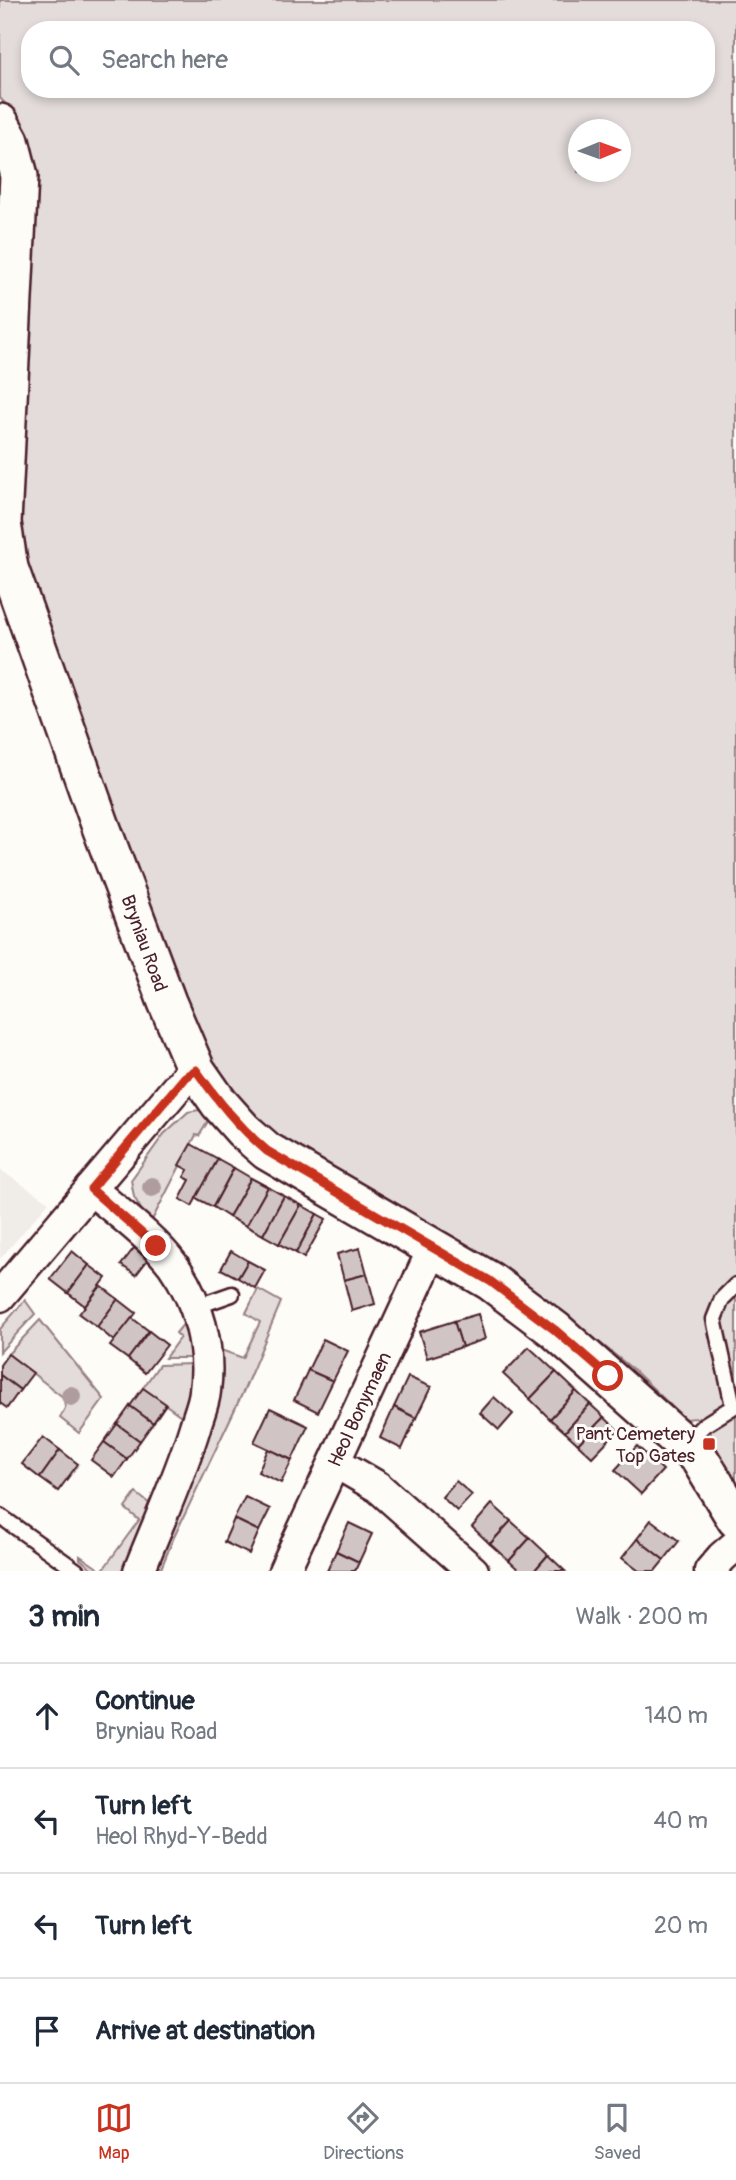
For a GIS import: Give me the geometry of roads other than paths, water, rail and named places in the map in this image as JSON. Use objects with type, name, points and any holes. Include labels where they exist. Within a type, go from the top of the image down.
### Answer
[{"type":"street","name":"Bryniau Road","points":[[0,123],[10,141],[19,176],[3,457],[2,523],[9,568],[152,964],[196,1070],[219,1103],[243,1130],[267,1151],[490,1281],[555,1330],[699,1458],[736,1519]]},
{"type":"street","points":[[0,1296],[185,1077],[196,1070]]},
{"type":"street","points":[[91,1189],[156,1246],[173,1265],[193,1300],[206,1360],[205,1393],[186,1456],[139,1571]]},
{"type":"street","name":"Heol Bonymaen","points":[[284,1571],[434,1247]]},
{"type":"street","points":[[335,1462],[377,1488],[473,1571]]},
{"type":"street","points":[[710,1571],[736,1545]]},
{"type":"lane","points":[[685,1444],[704,1425],[735,1405],[714,1319],[722,1299],[736,1285]]},
{"type":"lane","points":[[195,1307],[232,1294]]},
{"type":"lane","points":[[0,1516],[77,1571]]},
{"type":"place","name":"Pant Cemetery Top Gates","points":[[709,1444]]}]
